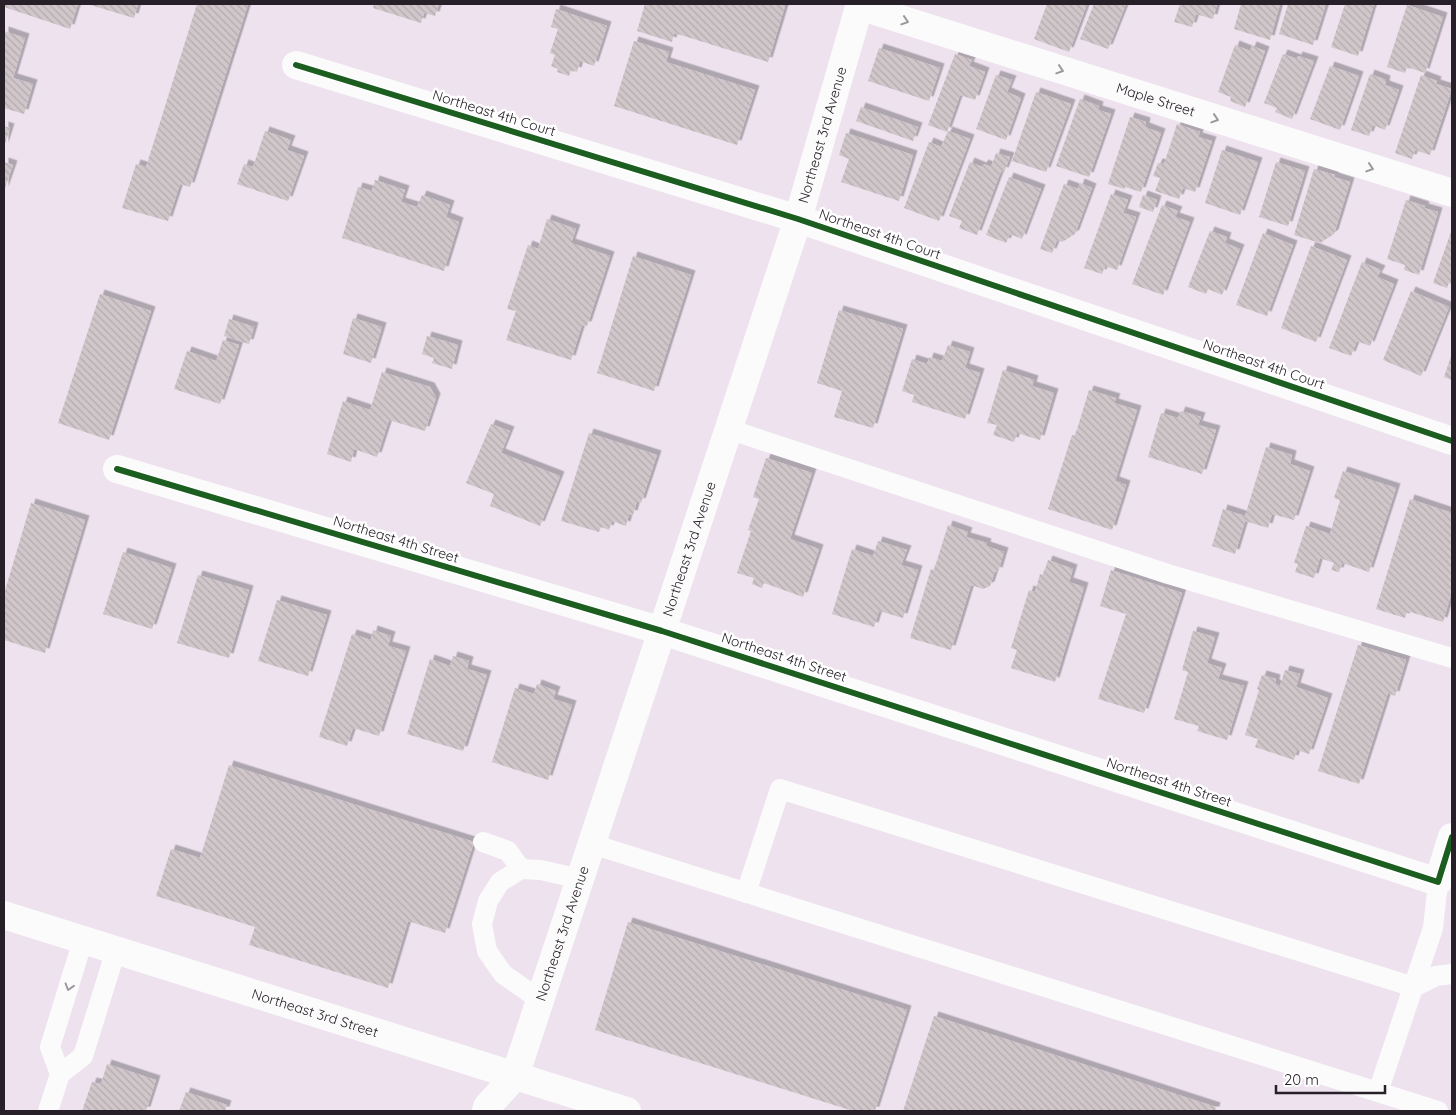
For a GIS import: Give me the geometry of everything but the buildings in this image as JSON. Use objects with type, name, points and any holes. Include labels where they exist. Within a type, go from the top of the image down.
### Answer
[{"type":"street","name":"Maple Street","points":[[859,5],[1452,194]]},
{"type":"street","name":"Northeast 3rd Avenue","points":[[486,1111],[515,1076],[798,219],[859,5]]},
{"type":"street","name":"Northeast 4th Court","points":[[296,65],[798,219],[1452,441]]},
{"type":"street","name":"Northeast 4th Street","points":[[117,469],[662,631],[1438,882]]},
{"type":"street","points":[[1438,882],[1452,837]]},
{"type":"street","name":"Northeast 3rd Street","points":[[4,915],[627,1111]]},
{"type":"lane","points":[[728,429],[1168,574],[1452,658]]},
{"type":"lane","points":[[746,893],[780,789],[1414,986],[1436,976],[1452,974]]},
{"type":"lane","points":[[483,842],[508,851],[521,869]]},
{"type":"lane","points":[[592,844],[1438,1111]]},
{"type":"lane","points":[[540,1000],[503,974],[487,951],[482,924],[488,901],[500,882],[521,869],[541,870],[580,879]]},
{"type":"lane","points":[[1378,1092],[1433,928],[1438,882]]},
{"type":"lane","points":[[60,1074],[50,1047],[83,940]]},
{"type":"lane","points":[[48,1111],[60,1074],[83,1056],[116,950]]},
{"type":"cycle path","points":[[296,65],[798,219],[1452,441]]},
{"type":"cycle path","points":[[117,469],[662,631],[1438,882],[1452,837]]}]
